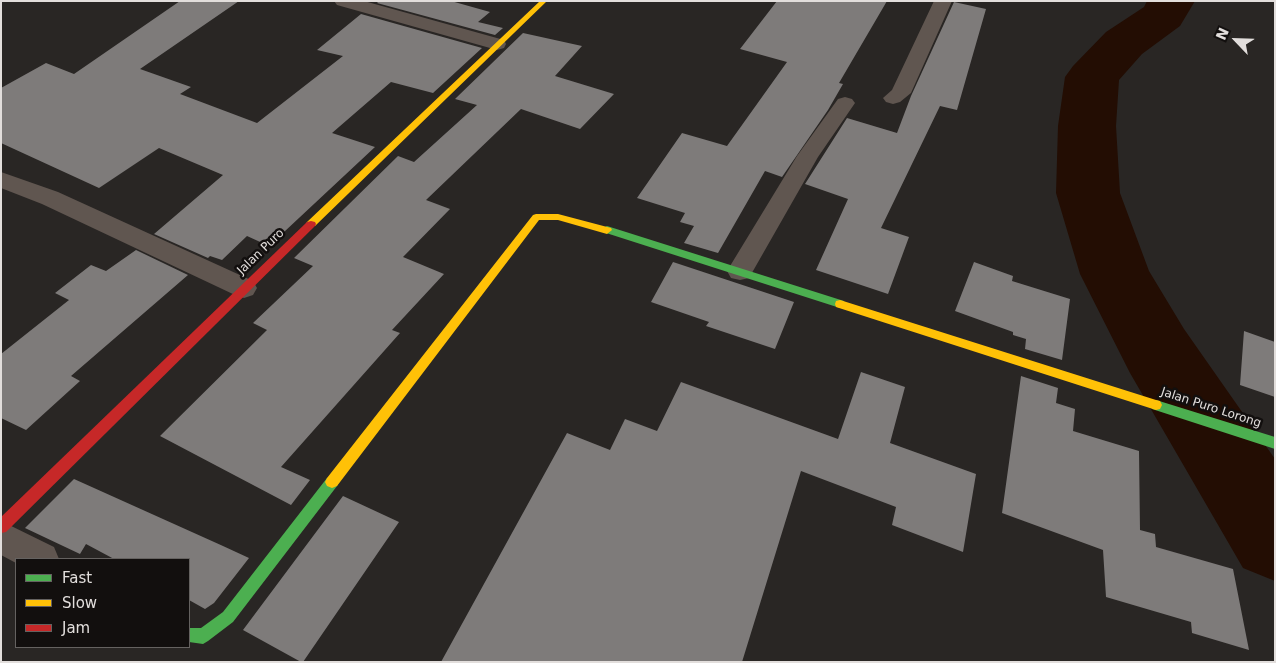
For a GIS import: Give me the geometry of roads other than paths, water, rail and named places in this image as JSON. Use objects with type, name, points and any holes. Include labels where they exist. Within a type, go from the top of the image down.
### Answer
[{"type":"street","points":[[343,1],[497,44]]},
{"type":"street","name":"Jalan Puro","points":[[1,527],[244,288],[544,1]]},
{"type":"street","points":[[893,98],[900,92],[943,1]]},
{"type":"street","points":[[740,271],[808,156],[845,103]]},
{"type":"street","points":[[1,179],[50,198],[244,288]]},
{"type":"street","name":"Jalan Puro Lorong","points":[[190,635],[203,636],[228,617],[536,217],[558,216],[589,224],[1275,443]]},
{"type":"street","points":[[1,537],[40,558]]},
{"type":"waterway","points":[[1171,1],[1163,16],[1124,43],[1092,77],[1087,126],[1088,193],[1115,274],[1157,351],[1275,537]]}]
